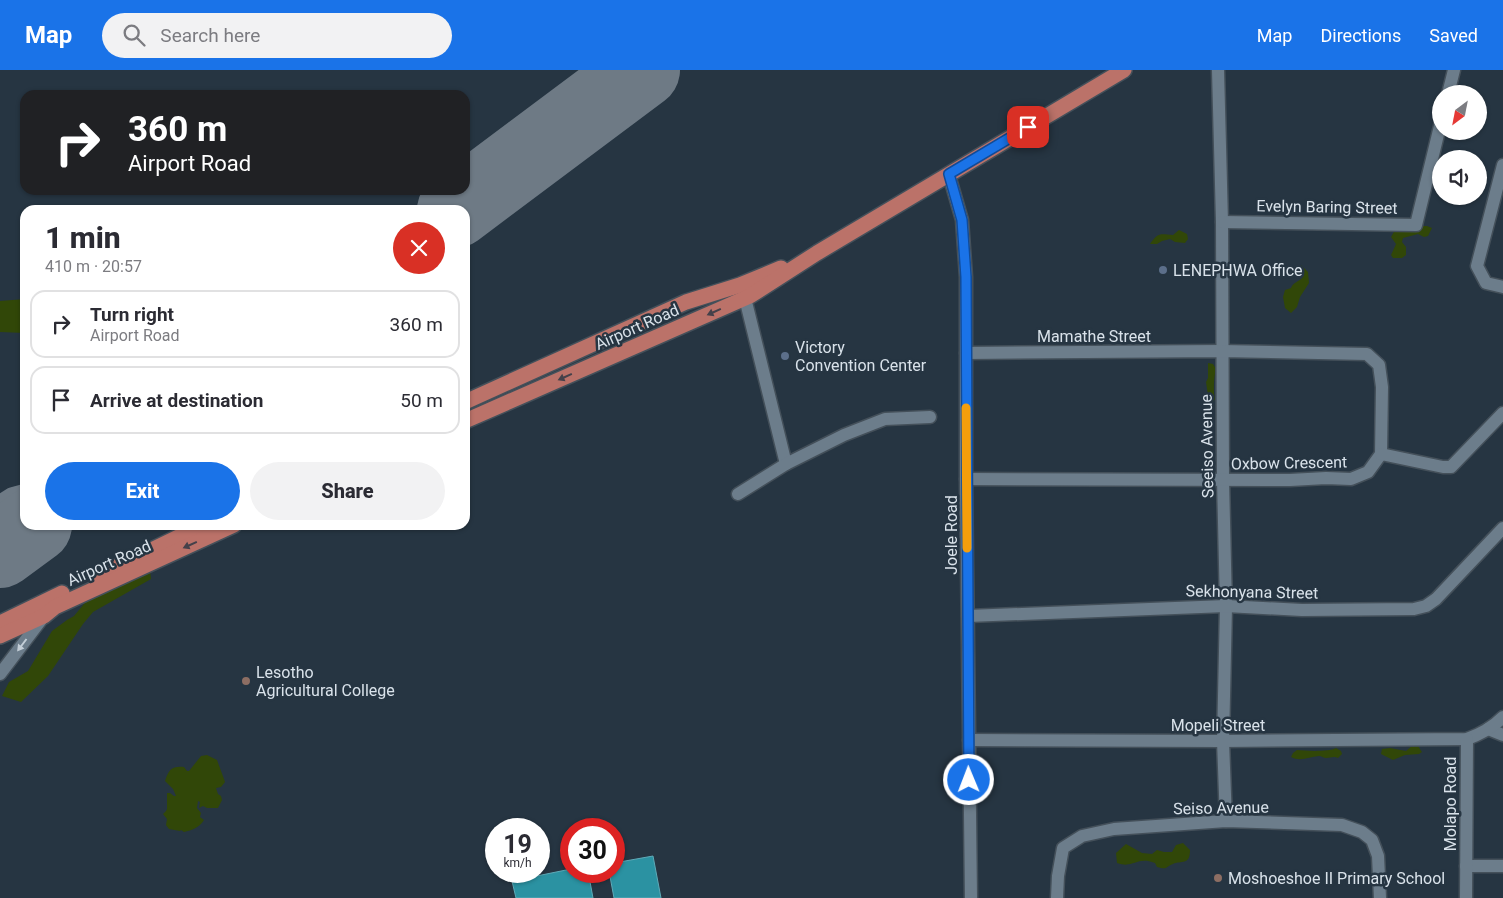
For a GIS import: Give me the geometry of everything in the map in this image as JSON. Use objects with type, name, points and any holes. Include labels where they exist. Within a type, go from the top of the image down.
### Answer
[{"type":"main road","name":"Airport Road","points":[[470,419],[745,298],[1124,70]]},
{"type":"main road","name":"Airport Road","points":[[470,400],[686,302],[740,285],[817,253]]},
{"type":"main road","name":"Airport Road","points":[[0,623],[193,530]]},
{"type":"main road","name":"Airport Road","points":[[0,636],[44,616],[54,607],[223,530]]},
{"type":"street","name":"Seeiso Avenue","points":[[1218,70],[1222,222],[1223,480],[1226,606],[1223,741],[1226,821]]},
{"type":"street","points":[[1450,85],[1454,70]]},
{"type":"street","name":"Evelyn Baring Street","points":[[1222,222],[1416,225],[1437,140]]},
{"type":"street","points":[[1503,165],[1478,266],[1486,283],[1503,287]]},
{"type":"street","name":"Joele Road","points":[[949,174],[962,220],[966,277],[968,740],[971,898]]},
{"type":"street","points":[[745,298],[786,464]]},
{"type":"street","points":[[1222,351],[1367,354],[1379,365],[1382,387],[1382,454],[1443,467],[1450,466],[1503,413]]},
{"type":"street","name":"Mamathe Street","points":[[966,353],[1222,351]]},
{"type":"street","points":[[738,494],[786,464],[844,435],[885,419],[930,417]]},
{"type":"street","name":"Oxbow Crescent","points":[[966,479],[1351,479],[1368,472],[1382,454]]},
{"type":"street","name":"Sekhonyana Street","points":[[968,616],[1226,606],[1302,610],[1414,609],[1426,606],[1436,599],[1503,528]]},
{"type":"street","points":[[0,674],[44,616]]},
{"type":"street","points":[[1467,739],[1488,730],[1503,718]]},
{"type":"street","points":[[1488,730],[1503,735]]},
{"type":"street","name":"Mopeli Street","points":[[968,740],[1223,741],[1467,739]]},
{"type":"street","name":"Molapo Road","points":[[1466,898],[1467,739]]},
{"type":"street","name":"Seiso Avenue","points":[[1057,898],[1058,876],[1063,848],[1082,836],[1114,828],[1226,821],[1342,825],[1362,832],[1372,840],[1378,856],[1380,898]]},
{"type":"street","points":[[1466,866],[1503,866]]},
{"type":"green space","points":[[1422,226],[1432,228],[1428,236],[1424,237],[1418,234],[1403,238],[1402,242],[1406,247],[1406,255],[1402,258],[1393,258],[1391,255],[1396,244],[1391,237],[1395,230]]},
{"type":"green space","points":[[1179,230],[1187,234],[1188,239],[1185,243],[1175,242],[1170,239],[1157,244],[1150,244],[1157,236],[1162,234],[1173,235]]},
{"type":"green space","points":[[1301,265],[1308,272],[1309,283],[1300,297],[1297,307],[1291,313],[1285,308],[1283,297],[1285,290],[1291,288],[1293,284],[1303,277],[1299,272]]},
{"type":"green space","points":[[20,299],[20,333],[0,332],[0,301]]},
{"type":"green space","points":[[1208,363],[1213,364],[1216,369],[1215,399],[1213,402],[1209,402],[1206,382],[1208,378]]},
{"type":"green space","points":[[150,570],[151,579],[93,612],[48,676],[21,702],[2,696],[9,682],[28,671],[52,631],[74,616],[88,599]]},
{"type":"green space","points":[[1413,745],[1418,746],[1422,752],[1405,755],[1393,760],[1381,754],[1382,749],[1390,748],[1406,751]]},
{"type":"green space","points":[[1336,748],[1342,754],[1338,758],[1319,756],[1298,759],[1291,757],[1297,750],[1323,751]]},
{"type":"green space","points":[[207,755],[217,760],[225,782],[221,787],[216,788],[222,800],[218,808],[203,806],[199,808],[200,802],[198,801],[197,808],[201,813],[200,817],[204,820],[200,825],[184,832],[169,829],[166,825],[167,819],[163,814],[167,809],[167,793],[176,796],[173,789],[165,781],[168,774],[177,767],[184,767],[189,771],[201,756]]},
{"type":"green space","points":[[1183,843],[1190,850],[1187,860],[1165,868],[1157,867],[1155,863],[1149,861],[1127,865],[1117,863],[1116,853],[1126,844],[1142,853],[1152,854],[1157,850],[1172,852],[1176,845]]},
{"type":"water","points":[[653,856],[661,898],[614,898],[611,883],[625,883],[625,861]]},
{"type":"water","points":[[560,871],[560,883],[590,883],[593,898],[516,898],[512,883],[550,883],[550,873]]},
{"type":"taxiway","points":[[0,511],[20,500]]},
{"type":"taxiway","points":[[0,572],[12,564],[19,548],[33,530]]},
{"type":"runway","points":[[462,205],[642,70]]},
{"type":"runway","points":[[0,550],[27,530]]},
{"type":"slow traffic","points":[[966,408],[967,548]]},
{"type":"place","name":"LENEPHWA Office","points":[[1163,270]]},
{"type":"place","name":"Victory Convention Center","points":[[785,356]]},
{"type":"place","name":"Lesotho Agricultural College","points":[[246,681]]},
{"type":"place","name":"Moshoeshoe II Primary School","points":[[1218,878]]},
{"type":"route","points":[[969,780],[966,277],[962,220],[949,174],[1028,127]]}]
